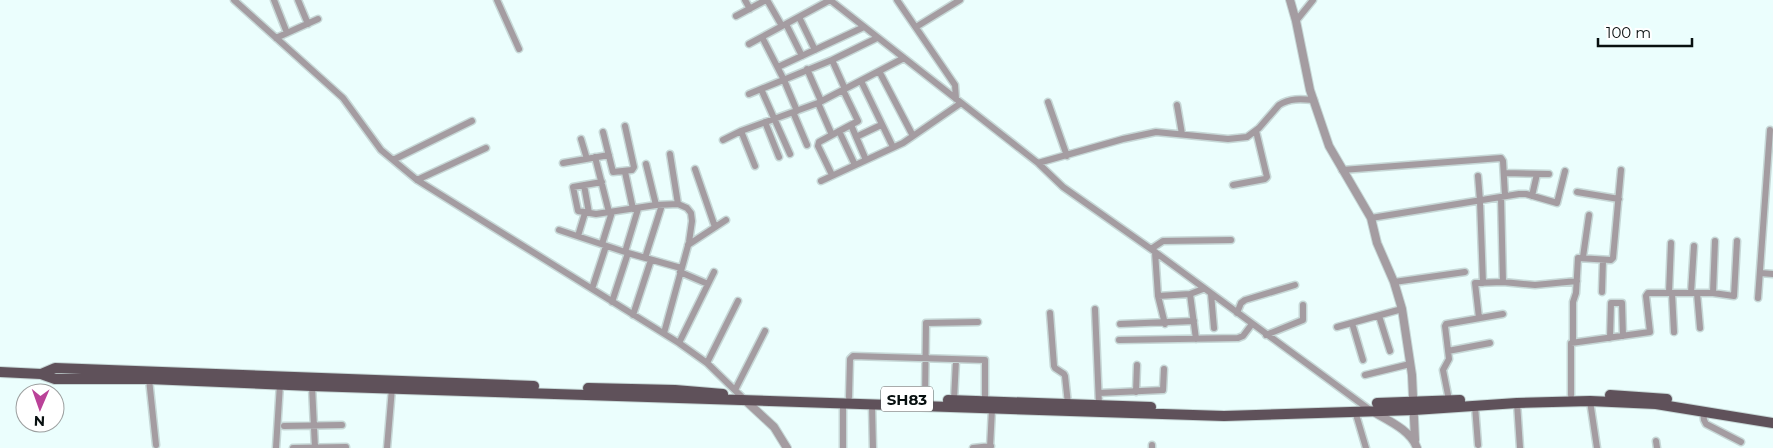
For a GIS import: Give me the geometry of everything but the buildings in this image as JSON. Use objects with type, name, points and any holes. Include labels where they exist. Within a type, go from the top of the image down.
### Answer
[{"type":"main road","name":"SH83","points":[[41,374],[55,368],[575,391]]},
{"type":"main road","name":"SH83","points":[[0,372],[41,374],[56,379],[149,379],[312,386],[741,395],[846,400],[925,399],[1236,410],[1475,406],[1590,401],[1656,404],[1773,423]]},
{"type":"main road","name":"SH83","points":[[846,400],[872,404],[1224,416],[1358,407],[1370,410],[1414,406],[1449,400],[1587,394],[1654,397],[1773,416]]},
{"type":"street","points":[[234,0],[343,98],[381,150],[417,180],[679,342],[707,363],[774,427],[787,448]]},
{"type":"street","points":[[274,0],[286,33]]},
{"type":"street","points":[[298,0],[308,24]]},
{"type":"street","points":[[497,0],[519,49]]},
{"type":"street","points":[[745,0],[750,9]]},
{"type":"street","points":[[736,16],[765,0],[784,25],[802,56]]},
{"type":"street","points":[[748,44],[830,0],[1038,164],[1063,187],[1153,250],[1358,407],[1366,448]]},
{"type":"street","points":[[897,0],[955,85],[959,101]]},
{"type":"street","points":[[916,27],[960,0]]},
{"type":"street","points":[[1290,0],[1314,100],[1329,146],[1372,218],[1378,243],[1394,282],[1402,309],[1410,364],[1416,444]]},
{"type":"street","points":[[1296,21],[1313,0]]},
{"type":"street","points":[[799,17],[815,50]]},
{"type":"street","points":[[276,38],[318,19]]},
{"type":"street","points":[[778,67],[864,27]]},
{"type":"street","points":[[762,37],[784,80],[807,145]]},
{"type":"street","points":[[749,94],[832,60],[878,38]]},
{"type":"street","points":[[723,140],[741,131],[820,102],[904,58]]},
{"type":"street","points":[[832,60],[858,121],[820,141],[818,146],[832,175]]},
{"type":"street","points":[[807,69],[832,135]]},
{"type":"street","points":[[879,71],[912,136]]},
{"type":"street","points":[[861,81],[893,147]]},
{"type":"street","points":[[761,89],[790,154]]},
{"type":"street","points":[[1038,164],[1123,139],[1162,132],[1239,139],[1247,137],[1256,131],[1284,101],[1297,99],[1314,100]]},
{"type":"street","points":[[821,181],[903,143],[959,101]]},
{"type":"street","points":[[1048,102],[1066,156]]},
{"type":"street","points":[[1177,105],[1182,134]]},
{"type":"street","points":[[393,160],[472,120]]},
{"type":"street","points":[[765,122],[779,157]]},
{"type":"street","points":[[852,125],[866,160]]},
{"type":"street","points":[[856,137],[881,125]]},
{"type":"street","points":[[603,132],[613,172],[625,172],[634,167],[625,126]]},
{"type":"street","points":[[1758,298],[1770,130]]},
{"type":"street","points":[[741,131],[755,166]]},
{"type":"street","points":[[1233,186],[1267,177],[1256,131]]},
{"type":"street","points":[[839,132],[855,165]]},
{"type":"street","points":[[581,139],[587,159]]},
{"type":"street","points":[[417,180],[486,148]]},
{"type":"street","points":[[670,154],[678,204]]},
{"type":"street","points":[[563,163],[609,155]]},
{"type":"street","points":[[592,289],[611,212],[595,158]]},
{"type":"street","points":[[1342,170],[1499,158],[1503,161],[1504,173],[1503,282]]},
{"type":"street","points":[[633,315],[648,259],[659,205],[646,164]]},
{"type":"street","points":[[695,168],[715,227]]},
{"type":"street","points":[[1571,395],[1570,346],[1573,342],[1573,302],[1576,292],[1577,259],[1612,260],[1613,258],[1621,170]]},
{"type":"street","points":[[1372,218],[1522,194],[1557,203],[1565,171]]},
{"type":"street","points":[[612,302],[627,252],[635,209],[625,172]]},
{"type":"street","points":[[1504,173],[1550,174]]},
{"type":"street","points":[[1532,196],[1537,174]]},
{"type":"street","points":[[1478,176],[1483,283]]},
{"type":"street","points":[[602,182],[573,188],[577,210],[587,213],[611,212],[678,204],[687,208],[690,213],[692,221],[688,245],[664,334]]},
{"type":"street","points":[[578,236],[587,213],[584,185]]},
{"type":"street","points":[[1577,192],[1618,198]]},
{"type":"street","points":[[1764,204],[1773,204]]},
{"type":"street","points":[[1583,258],[1589,215]]},
{"type":"street","points":[[688,245],[726,220]]},
{"type":"street","points":[[559,230],[681,270],[708,284]]},
{"type":"street","points":[[1153,250],[1163,241],[1231,240]]},
{"type":"street","points":[[1713,293],[1716,241]]},
{"type":"street","points":[[1573,342],[1650,332],[1647,294],[1713,293],[1734,296],[1737,241]]},
{"type":"street","points":[[1672,242],[1670,293],[1674,332]]},
{"type":"street","points":[[1694,246],[1694,293],[1700,328]]},
{"type":"street","points":[[1153,250],[1158,296],[1165,324]]},
{"type":"street","points":[[1602,292],[1603,260]]},
{"type":"street","points":[[679,342],[714,272]]},
{"type":"street","points":[[1394,282],[1464,272]]},
{"type":"street","points":[[1760,273],[1773,274]]},
{"type":"street","points":[[1479,318],[1474,284],[1503,282],[1535,285],[1577,281]]},
{"type":"street","points":[[1237,314],[1241,303],[1245,300],[1295,285]]},
{"type":"street","points":[[1158,296],[1190,294],[1203,289]]},
{"type":"street","points":[[1190,294],[1196,339]]},
{"type":"street","points":[[1211,294],[1214,328]]},
{"type":"street","points":[[707,363],[738,301]]},
{"type":"street","points":[[1610,338],[1611,303],[1622,303],[1623,336]]},
{"type":"street","points":[[1266,335],[1303,320],[1303,306]]},
{"type":"street","points":[[1337,327],[1402,309]]},
{"type":"street","points":[[1095,310],[1099,405]]},
{"type":"street","points":[[1050,313],[1054,366],[1065,376],[1068,404]]},
{"type":"street","points":[[1449,400],[1443,370],[1449,361],[1446,324],[1504,314]]},
{"type":"street","points":[[1379,316],[1390,351]]},
{"type":"street","points":[[1120,324],[1165,324],[1194,321]]},
{"type":"street","points":[[925,399],[924,359],[926,323],[978,322]]},
{"type":"street","points":[[1352,323],[1363,360]]},
{"type":"street","points":[[1119,340],[1241,338],[1252,324]]},
{"type":"street","points":[[741,395],[765,331]]},
{"type":"street","points":[[1448,351],[1490,343]]},
{"type":"street","points":[[843,448],[851,357],[986,360],[985,401]]},
{"type":"street","points":[[954,400],[956,360]]},
{"type":"street","points":[[1365,375],[1410,364]]},
{"type":"street","points":[[1136,365],[1136,392]]},
{"type":"street","points":[[1099,393],[1163,390],[1164,369]]},
{"type":"street","points":[[149,379],[156,445]]},
{"type":"street","points":[[276,448],[280,384]]},
{"type":"street","points":[[312,386],[315,448]]},
{"type":"street","points":[[388,448],[392,388]]},
{"type":"street","points":[[1590,401],[1597,448]]},
{"type":"street","points":[[1517,403],[1520,448]]},
{"type":"street","points":[[872,404],[873,448]]},
{"type":"street","points":[[1475,406],[1478,445]]},
{"type":"street","points":[[972,448],[991,447],[992,409]]},
{"type":"street","points":[[1370,410],[1397,426],[1416,444]]},
{"type":"street","points":[[1703,411],[1706,424],[1741,442]]},
{"type":"street","points":[[284,426],[342,425]]},
{"type":"street","points":[[293,448],[346,447]]}]
